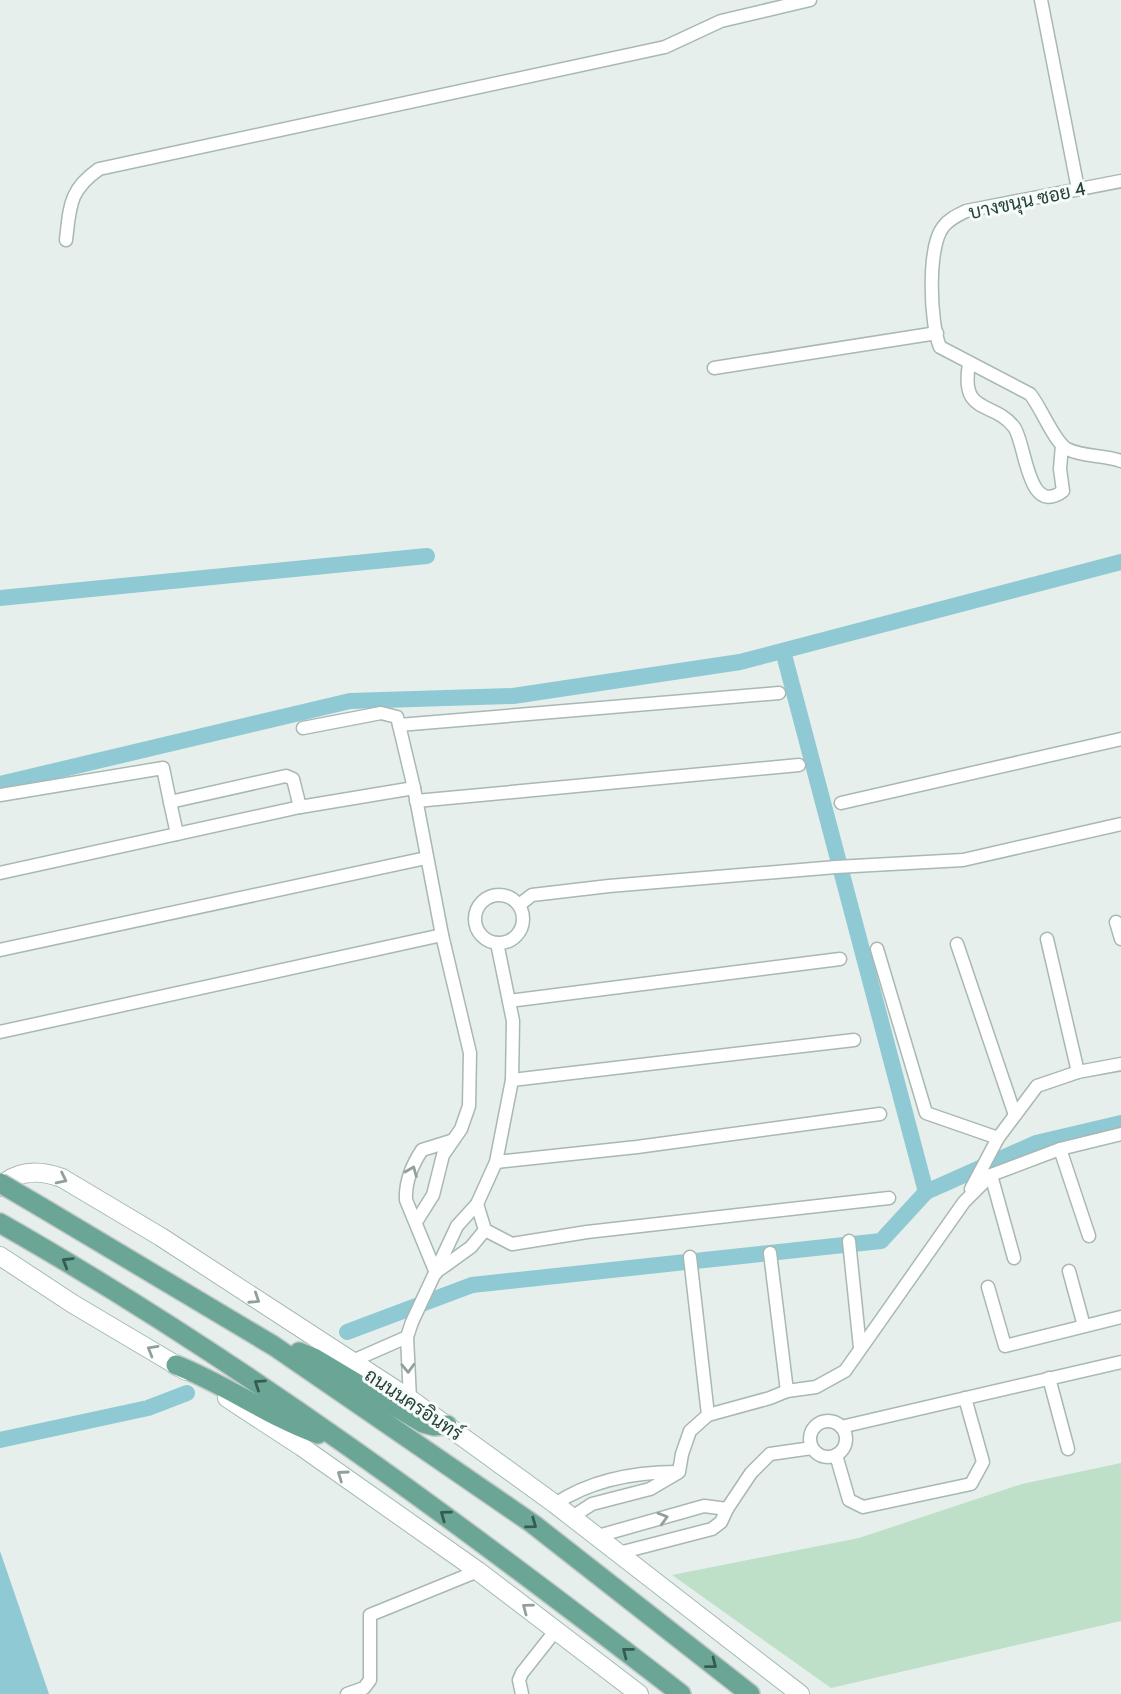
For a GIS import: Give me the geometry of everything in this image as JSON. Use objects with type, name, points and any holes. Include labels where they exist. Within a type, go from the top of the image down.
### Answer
[{"type":"main road","name":"ถนนนครอินทร์","points":[[0,1185],[19,1174],[37,1171],[62,1178],[160,1237],[447,1425],[597,1536],[800,1694]]},
{"type":"main road","name":"ถนนนครอินทร์","points":[[0,1185],[274,1346],[533,1524],[750,1694]]},
{"type":"main road","points":[[0,1223],[221,1358],[498,1553],[681,1694]]},
{"type":"main road","points":[[0,1256],[302,1447],[478,1571],[639,1694]]},
{"type":"main road","points":[[274,1346],[314,1359],[423,1423],[447,1425]]},
{"type":"main road","points":[[176,1365],[202,1375],[291,1423],[348,1446]]},
{"type":"street","points":[[66,240],[74,194],[85,179],[99,169],[653,50],[721,21],[810,0]]},
{"type":"street","points":[[1041,0],[1078,189]]},
{"type":"street","name":"บางขนุน ซอย 4","points":[[937,333],[932,273],[934,244],[942,228],[951,219],[966,211],[1121,181]]},
{"type":"street","points":[[714,368],[937,333],[940,347],[1030,394],[1040,406],[1062,445],[1060,468],[1063,491],[1049,496],[1036,490],[1028,473],[1016,429],[1009,422],[986,410],[969,392],[966,382],[969,364]]},
{"type":"street","points":[[1062,445],[1082,454],[1121,461]]},
{"type":"street","points":[[399,725],[779,693]]},
{"type":"street","points":[[303,728],[381,713],[397,716],[442,935],[470,1053],[469,1106],[461,1129],[443,1155],[433,1195],[416,1222]]},
{"type":"street","points":[[841,803],[1121,739]]},
{"type":"street","points":[[0,873],[300,807],[415,795],[799,765]]},
{"type":"street","points":[[0,795],[163,768],[177,834]]},
{"type":"street","points":[[170,802],[289,776],[295,783],[300,807]]},
{"type":"street","points":[[519,905],[532,895],[609,886],[814,868],[963,860],[1121,824]]},
{"type":"street","points":[[0,950],[426,858]]},
{"type":"street","points":[[500,895],[511,898],[519,905],[523,917],[518,933],[509,941],[497,943],[487,940],[479,933],[475,912],[481,902],[490,896],[500,895]]},
{"type":"street","points":[[1116,922],[1121,939]]},
{"type":"street","points":[[0,1032],[442,935]]},
{"type":"street","points":[[1047,939],[1078,1072]]},
{"type":"street","points":[[410,1399],[407,1337],[457,1226],[477,1204],[496,1162],[512,1080],[513,1021],[497,943]]},
{"type":"street","points":[[957,944],[1015,1115]]},
{"type":"street","points":[[877,949],[926,1113],[998,1138]]},
{"type":"street","points":[[509,1000],[840,959]]},
{"type":"street","points":[[512,1080],[854,1040]]},
{"type":"street","points":[[679,1472],[690,1431],[708,1415],[787,1391],[816,1387],[845,1371],[964,1202],[998,1138],[1037,1086],[1078,1072],[1121,1064]]},
{"type":"street","points":[[496,1162],[637,1147],[880,1114]]},
{"type":"street","points":[[964,1202],[991,1175],[1060,1149],[1121,1134]]},
{"type":"street","points":[[436,1273],[405,1200],[405,1189],[422,1150],[451,1141]]},
{"type":"street","points":[[1060,1149],[1089,1236]]},
{"type":"street","points":[[991,1175],[1014,1258]]},
{"type":"street","points":[[477,1204],[485,1230],[512,1244],[613,1229],[889,1198]]},
{"type":"street","points":[[436,1273],[471,1247],[485,1230]]},
{"type":"street","points":[[849,1241],[860,1348]]},
{"type":"street","points":[[770,1253],[787,1391]]},
{"type":"street","points":[[690,1257],[708,1415]]},
{"type":"street","points":[[1069,1271],[1084,1326]]},
{"type":"street","points":[[988,1287],[1005,1346],[1121,1317]]},
{"type":"street","points":[[350,1362],[407,1337]]},
{"type":"street","points":[[841,1427],[1121,1362]]},
{"type":"street","points":[[1049,1378],[1068,1449]]},
{"type":"street","points":[[836,1455],[849,1500],[863,1507],[971,1484],[983,1462],[965,1398]]},
{"type":"street","points":[[831,1422],[841,1427],[844,1432],[844,1447],[836,1455],[825,1457],[812,1447],[810,1436],[820,1423],[831,1422]]},
{"type":"street","points":[[619,1553],[712,1529],[721,1522],[751,1473],[770,1454],[812,1447]]},
{"type":"street","points":[[555,1504],[576,1490],[641,1472],[679,1472]]},
{"type":"street","points":[[572,1517],[592,1504],[650,1489],[679,1472]]},
{"type":"street","points":[[597,1536],[704,1506],[727,1509]]},
{"type":"street","points":[[347,1694],[364,1689],[370,1680],[370,1615],[478,1571]]},
{"type":"street","points":[[522,1694],[519,1680],[522,1673],[556,1630]]},
{"type":"green space","points":[[1121,1463],[1121,1621],[831,1688],[672,1575],[859,1538],[1022,1484]]},
{"type":"water","points":[[0,1551],[49,1694],[0,1694]]},
{"type":"waterway","points":[[0,598],[427,556]]},
{"type":"waterway","points":[[0,784],[350,701],[513,696],[740,662],[1121,562]]},
{"type":"waterway","points":[[783,651],[926,1192]]},
{"type":"waterway","points":[[347,1332],[472,1285],[881,1241],[926,1192],[1036,1143],[1121,1123]]},
{"type":"waterway","points":[[0,1440],[148,1408],[187,1393]]}]
